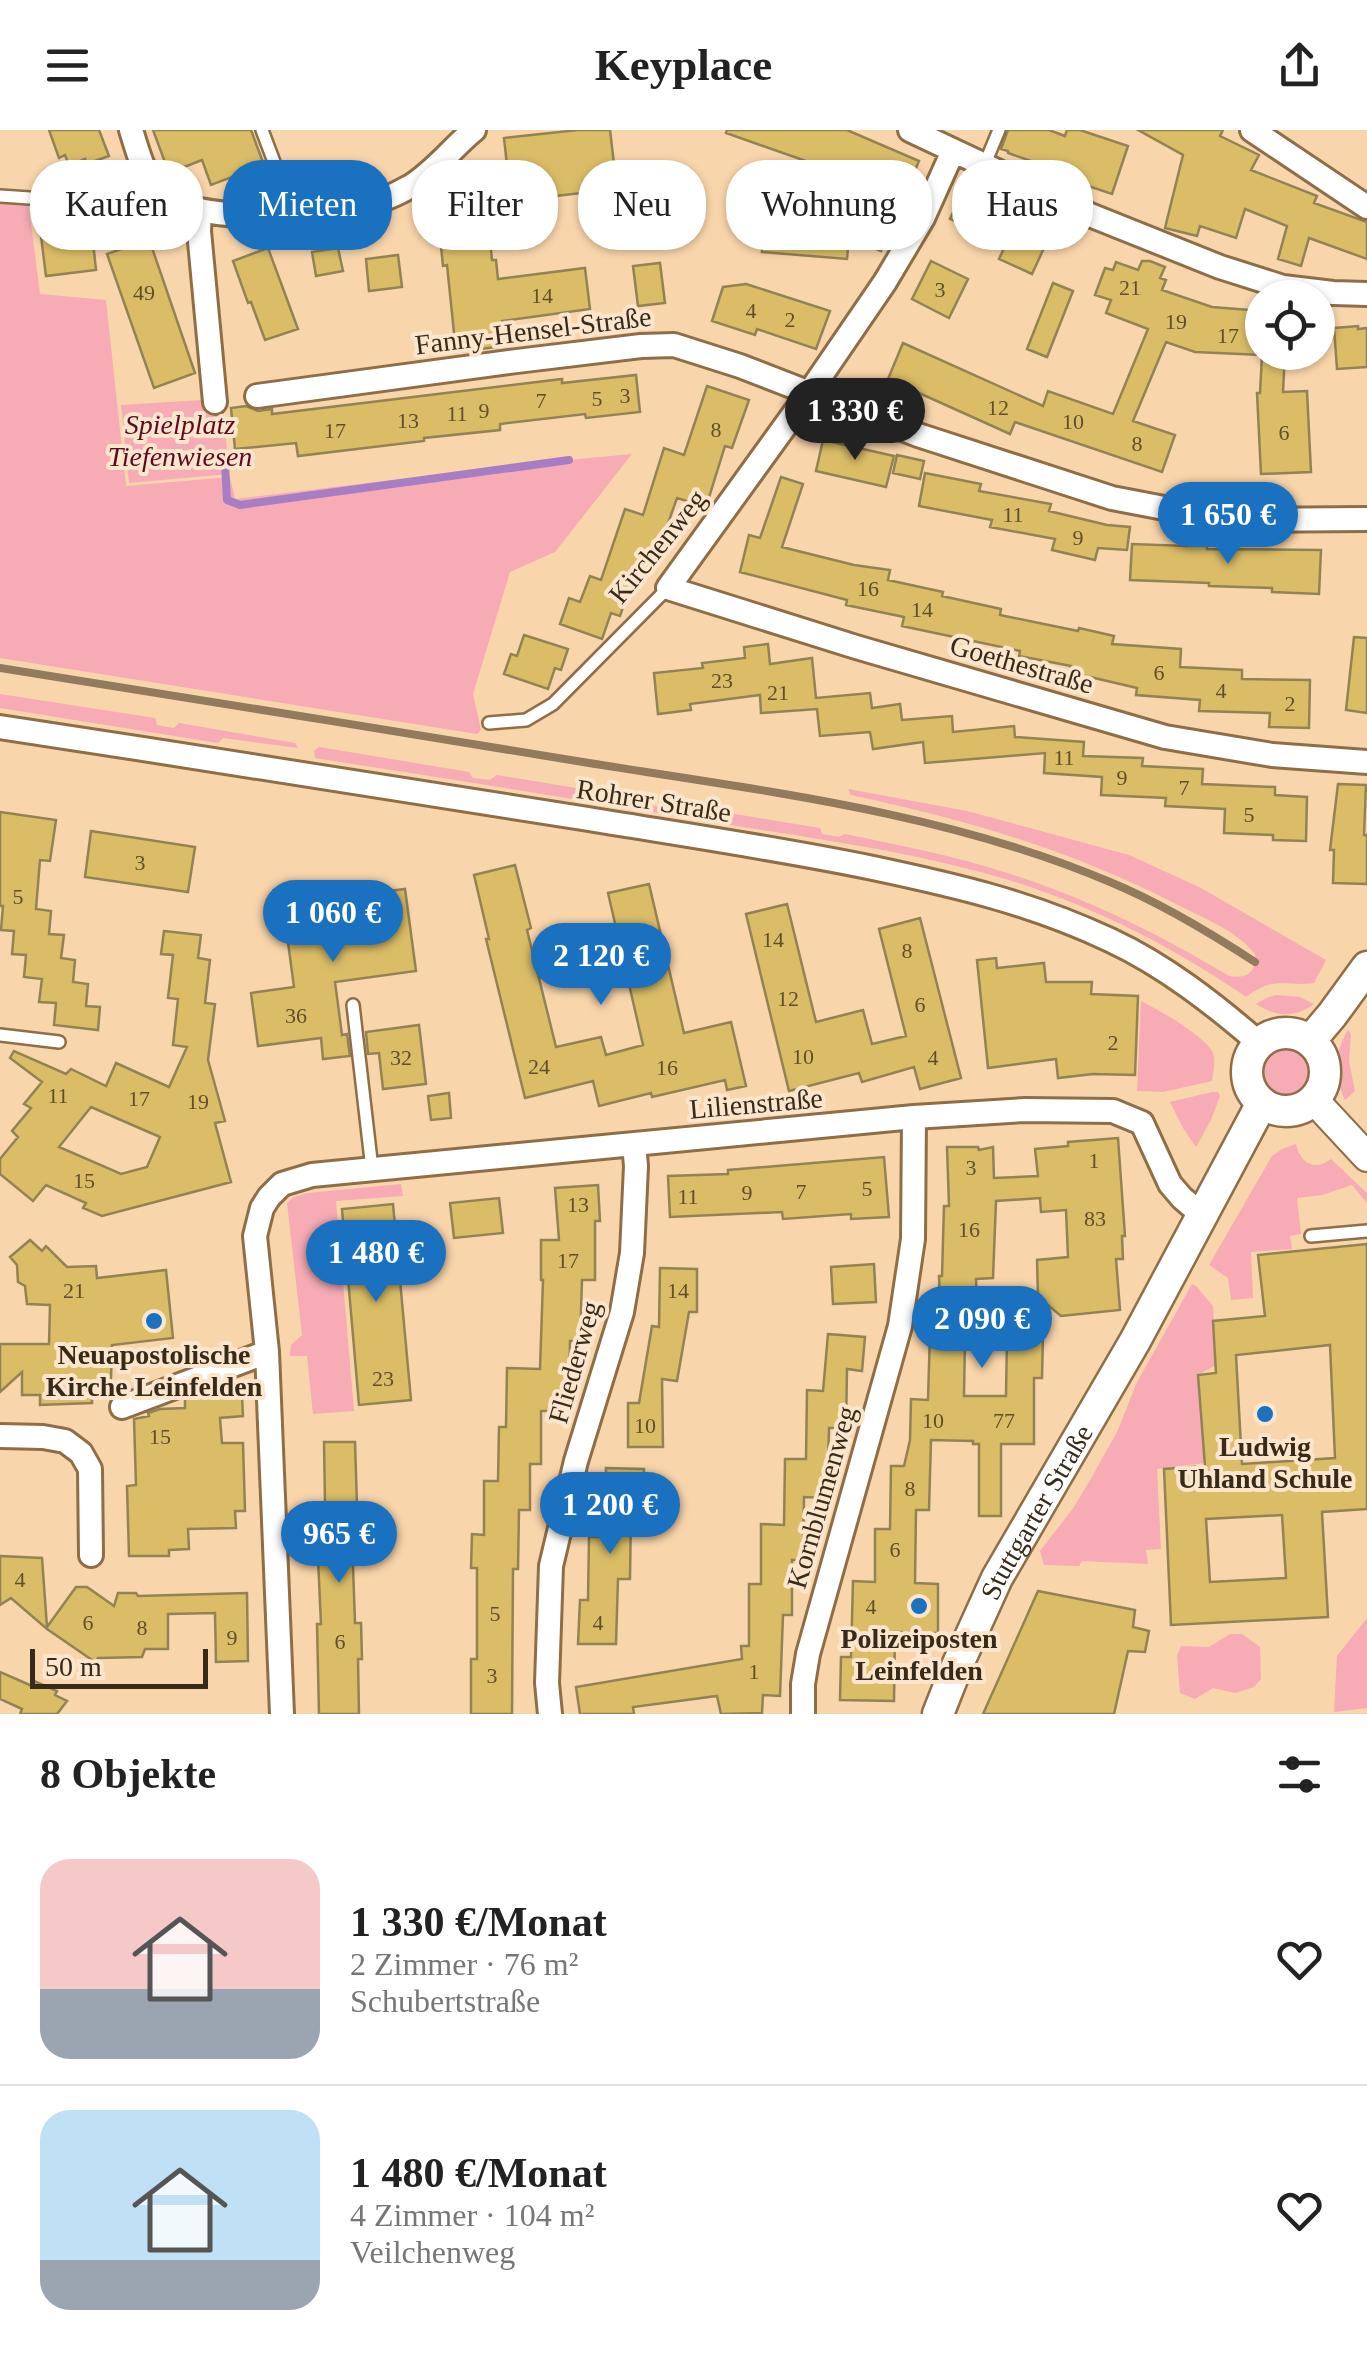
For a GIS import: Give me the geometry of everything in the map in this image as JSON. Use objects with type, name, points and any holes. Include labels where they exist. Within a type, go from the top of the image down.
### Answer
[{"type":"main road","points":[[1310,1041],[1367,967]]},
{"type":"main road","points":[[1284,1032],[1310,1041],[1319,1050],[1326,1074],[1314,1100],[1289,1111],[1275,1110],[1262,1103],[1248,1080],[1251,1054],[1270,1036],[1284,1032]]},
{"type":"main road","name":"Stuttgarter Straße","points":[[938,1714],[997,1578],[1135,1341],[1262,1103]]},
{"type":"street","points":[[130,130],[141,160]]},
{"type":"street","points":[[392,195],[424,177],[474,130]]},
{"type":"street","points":[[910,130],[972,160]]},
{"type":"street","points":[[1252,130],[1367,208]]},
{"type":"street","name":"Kirchenweg","points":[[668,588],[899,261],[954,151]]},
{"type":"street","points":[[1093,215],[1258,280],[1308,291],[1367,294]]},
{"type":"street","points":[[201,250],[214,402]]},
{"type":"street","name":"Fanny-Hensel-Straße","points":[[257,396],[659,345],[688,348],[864,416],[1127,502],[1216,518],[1367,519]]},
{"type":"street","name":"Goethestraße","points":[[668,588],[1165,737],[1272,755],[1367,762]]},
{"type":"street","name":"Rohrer Straße","points":[[0,727],[586,818],[966,887],[1026,904],[1113,941],[1167,972],[1259,1044]]},
{"type":"street","points":[[1314,1100],[1367,1157]]},
{"type":"street","name":"Lilienstraße","points":[[267,1352],[255,1236],[262,1208],[282,1184],[312,1175],[914,1118],[1064,1109],[1113,1111],[1142,1122],[1170,1184],[1202,1215]]},
{"type":"street","name":"Kornblumenweg","points":[[803,1714],[808,1654],[900,1326],[913,1239],[914,1118]]},
{"type":"street","name":"Fliederweg","points":[[550,1714],[547,1683],[551,1566],[576,1461],[622,1312],[632,1253],[634,1144]]},
{"type":"street","points":[[122,1407],[267,1352],[282,1714]]},
{"type":"street","points":[[0,1436],[65,1440],[81,1453],[90,1469],[91,1555]]},
{"type":"lane","points":[[262,130],[273,160]]},
{"type":"lane","points":[[986,160],[999,130]]},
{"type":"lane","points":[[0,196],[30,198]]},
{"type":"lane","name":"Kirchenweg","points":[[490,723],[526,720],[553,704],[668,588]]},
{"type":"lane","points":[[353,1006],[372,1169]]},
{"type":"lane","points":[[0,1035],[59,1042]]},
{"type":"lane","points":[[1312,1236],[1367,1232]]},
{"type":"green space","points":[[0,199],[28,199],[30,250],[34,250],[40,294],[106,300],[126,486],[230,477],[235,499],[632,454],[555,552],[510,572],[473,694],[481,730],[477,734],[0,658]]},
{"type":"green space","name":"Spielplatz Tiefenwiesen","points":[[202,400],[223,405],[229,474],[129,483],[121,405]]},
{"type":"green space","points":[[0,694],[155,718],[157,725],[174,728],[179,723],[295,743],[298,748],[223,738],[218,743],[0,708]]},
{"type":"green space","points":[[319,747],[469,772],[473,778],[490,780],[497,775],[648,800],[652,806],[668,808],[673,804],[820,828],[822,834],[845,834],[945,855],[1034,882],[1091,905],[1229,976],[1245,975],[1252,970],[1255,954],[1230,932],[1098,868],[1018,839],[851,795],[848,789],[967,811],[1129,855],[1201,888],[1326,960],[1314,983],[1272,984],[1246,997],[1162,945],[1102,915],[1040,890],[973,870],[824,840],[315,758],[314,751]]},
{"type":"green space","points":[[1276,995],[1300,997],[1314,1004],[1285,1014],[1256,1004]]},
{"type":"green space","points":[[1141,1001],[1204,1041],[1214,1059],[1212,1081],[1163,1092],[1137,1091]]},
{"type":"green space","points":[[1348,1030],[1355,1091],[1345,1100],[1337,1065]]},
{"type":"green space","points":[[1287,1045],[1305,1052],[1312,1070],[1305,1088],[1287,1095],[1269,1088],[1262,1070],[1269,1052]]},
{"type":"green space","points":[[1212,1092],[1220,1096],[1196,1147],[1170,1102]]},
{"type":"green space","points":[[1296,1144],[1309,1164],[1319,1165],[1331,1159],[1367,1193],[1367,1203],[1352,1185],[1297,1198],[1301,1234],[1290,1236],[1292,1249],[1251,1252],[1253,1298],[1231,1300],[1228,1278],[1209,1265],[1272,1156]]},
{"type":"green space","points":[[401,1184],[403,1196],[336,1201],[354,1411],[313,1414],[307,1356],[290,1356],[291,1345],[302,1335],[287,1203],[308,1193]]},
{"type":"green space","points":[[1192,1284],[1213,1306],[1216,1365],[1198,1375],[1205,1463],[1157,1469],[1161,1549],[1146,1550],[1148,1564],[1082,1561],[1079,1566],[1044,1565],[1040,1551],[1093,1475],[1118,1430],[1136,1384]]},
{"type":"green space","points":[[1367,1618],[1367,1708],[1334,1712],[1337,1656]]},
{"type":"green space","points":[[1230,1634],[1242,1634],[1260,1647],[1261,1679],[1254,1687],[1235,1693],[1213,1688],[1195,1699],[1180,1693],[1177,1656],[1181,1646],[1209,1647]]},
{"type":"building","points":[[49,130],[99,130],[109,156],[98,160],[67,160],[65,155],[59,158]]},
{"type":"building","points":[[153,130],[251,130],[262,160],[223,160],[223,180],[211,185],[203,160],[164,160]]},
{"type":"building","points":[[610,130],[614,160],[578,160],[578,193],[558,196],[558,160],[506,160],[504,138]]},
{"type":"building","points":[[847,130],[917,160],[803,160],[726,133]]},
{"type":"building","points":[[1008,130],[1049,130],[1065,136],[1067,130],[1080,130],[1128,146],[1112,194],[1093,188],[1093,160],[1028,160],[1001,149]]},
{"type":"building","points":[[1138,130],[1223,130],[1220,136],[1259,155],[1251,170],[1317,196],[1314,203],[1367,222],[1367,259],[1309,238],[1301,266],[1278,259],[1287,226],[1245,209],[1236,238],[1200,226],[1197,236],[1165,228],[1183,155]]},
{"type":"building","points":[[43,250],[94,250],[96,270],[46,276]]},
{"type":"building","points":[[118,250],[153,250],[195,373],[154,388],[107,254]]},
{"type":"building","points":[[269,250],[298,329],[265,340],[233,261]]},
{"type":"building","points":[[338,250],[343,271],[316,276],[312,252]]},
{"type":"building","points":[[441,250],[491,250],[498,279],[585,268],[590,309],[502,321],[505,346],[456,352],[447,265],[443,266]]},
{"type":"building","points":[[762,250],[848,250],[847,259]]},
{"type":"building","points":[[1003,250],[1043,250],[1032,274],[999,259]]},
{"type":"building","points":[[398,255],[402,287],[369,291],[366,259]]},
{"type":"building","points":[[931,261],[968,279],[949,318],[912,299]]},
{"type":"building","points":[[1142,261],[1150,261],[1165,267],[1160,278],[1166,280],[1162,290],[1212,307],[1245,310],[1245,354],[1195,352],[1166,342],[1133,421],[1175,435],[1162,472],[1015,422],[1010,434],[888,379],[903,343],[1043,406],[1048,391],[1113,414],[1148,329],[1106,313],[1111,300],[1095,295],[1105,268],[1113,270],[1116,262],[1138,270]]},
{"type":"building","points":[[660,263],[665,303],[638,306],[633,266]]},
{"type":"building","points":[[1053,283],[1073,291],[1047,357],[1027,349]]},
{"type":"building","points":[[746,284],[830,311],[816,349],[757,329],[755,335],[712,321],[723,287]]},
{"type":"building","points":[[1335,328],[1367,328],[1367,367],[1337,369]]},
{"type":"building","points":[[1261,370],[1284,370],[1283,392],[1307,391],[1311,472],[1261,474]]},
{"type":"building","points":[[636,375],[640,412],[500,424],[500,430],[298,456],[296,443],[235,449],[231,408],[272,409],[272,414],[562,379],[562,383]]},
{"type":"building","points":[[707,386],[749,400],[732,448],[725,446],[706,507],[677,498],[650,574],[636,569],[620,616],[611,613],[602,639],[560,624],[569,598],[580,602],[590,576],[601,580],[625,509],[643,515],[664,448],[684,455]]},
{"type":"building","points":[[823,440],[894,456],[886,487],[816,471]]},
{"type":"building","points":[[897,455],[924,461],[920,479],[893,473]]},
{"type":"building","points":[[925,473],[981,484],[979,491],[1051,504],[1049,511],[1130,527],[1127,550],[1098,548],[1095,560],[1052,550],[1055,539],[990,527],[992,520],[919,506]]},
{"type":"building","points":[[781,477],[803,484],[782,547],[890,570],[888,580],[1001,609],[1000,615],[1114,636],[1112,644],[1181,649],[1180,667],[1242,670],[1242,679],[1310,680],[1309,728],[1269,727],[1270,713],[1199,711],[1200,700],[1136,695],[1137,688],[1069,672],[1071,666],[902,626],[904,617],[846,605],[847,600],[740,572],[749,535],[760,538]]},
{"type":"building","points":[[1187,538],[1207,539],[1207,549],[1321,550],[1319,594],[1130,580],[1132,544],[1187,546]]},
{"type":"building","points":[[524,635],[568,649],[561,670],[555,668],[548,689],[504,674],[511,654],[517,656]]},
{"type":"building","points":[[1354,637],[1367,638],[1367,713],[1346,710]]},
{"type":"building","points":[[768,644],[770,664],[812,658],[816,698],[870,693],[872,708],[900,704],[902,720],[952,716],[953,732],[1014,726],[1015,737],[1084,742],[1083,756],[1143,758],[1142,766],[1203,769],[1202,784],[1275,787],[1275,795],[1307,797],[1306,841],[1224,833],[1225,809],[1165,806],[1166,798],[1101,795],[1102,777],[1044,773],[1045,753],[925,763],[923,742],[873,749],[870,732],[820,736],[817,709],[761,713],[760,695],[690,704],[691,710],[658,714],[654,673],[703,668],[702,663],[745,658],[744,647]]},
{"type":"building","points":[[1338,784],[1366,785],[1367,884],[1333,883],[1334,850],[1330,850]]},
{"type":"building","points":[[0,812],[56,820],[50,861],[40,860],[36,909],[51,911],[49,934],[64,935],[61,958],[75,960],[73,982],[88,984],[86,1006],[100,1007],[98,1030],[54,1025],[56,1003],[39,1002],[42,979],[24,977],[26,955],[12,954],[14,931],[1,930]]},
{"type":"building","points":[[91,831],[195,847],[188,892],[85,877]]},
{"type":"building","points":[[515,865],[556,1047],[601,1037],[606,1055],[643,1045],[608,893],[649,884],[684,1033],[731,1022],[746,1086],[727,1090],[725,1080],[599,1106],[593,1081],[525,1098],[474,875]]},
{"type":"building","points":[[405,889],[416,971],[335,982],[342,1035],[347,1034],[350,1056],[323,1059],[321,1038],[258,1046],[251,993],[294,987],[283,905]]},
{"type":"building","points":[[787,904],[816,1022],[863,1010],[872,1044],[906,1036],[879,929],[920,918],[961,1078],[920,1089],[914,1067],[862,1082],[859,1073],[789,1091],[746,914]]},
{"type":"building","points":[[164,931],[201,935],[198,958],[210,960],[205,1003],[215,1004],[208,1060],[225,1121],[215,1123],[231,1182],[102,1216],[83,1208],[86,1203],[46,1185],[33,1201],[0,1174],[0,1159],[18,1137],[12,1131],[31,1108],[24,1104],[42,1082],[10,1058],[14,1051],[66,1074],[71,1069],[106,1086],[116,1063],[169,1087],[187,1047],[173,1045],[178,999],[168,998],[173,955],[161,954]],"holes":[[[91,1107],[160,1137],[147,1167],[121,1174],[59,1147]]]},
{"type":"building","points":[[996,958],[997,968],[1044,963],[1046,982],[1092,982],[1091,994],[1138,996],[1135,1075],[1058,1078],[1056,1059],[988,1068],[977,960]]},
{"type":"building","points":[[419,1025],[426,1084],[383,1089],[379,1053],[368,1054],[366,1032]]},
{"type":"building","points":[[449,1093],[451,1118],[431,1120],[428,1096]]},
{"type":"building","points":[[1118,1138],[1125,1236],[1123,1259],[1116,1259],[1120,1310],[1061,1316],[1038,1297],[1037,1260],[1068,1257],[1066,1210],[1041,1212],[1040,1198],[996,1201],[993,1278],[976,1279],[979,1338],[965,1337],[964,1396],[1006,1396],[1007,1335],[1043,1335],[1042,1378],[1034,1378],[1034,1444],[1001,1444],[1001,1516],[979,1516],[979,1444],[931,1440],[929,1510],[916,1510],[915,1583],[938,1584],[938,1633],[895,1632],[894,1701],[840,1700],[841,1657],[851,1657],[853,1581],[875,1582],[875,1529],[890,1529],[891,1466],[904,1466],[910,1440],[911,1399],[928,1400],[930,1332],[941,1332],[939,1276],[944,1206],[949,1206],[947,1147],[993,1147],[994,1178],[1038,1176],[1035,1149]]},
{"type":"building","points":[[884,1157],[889,1217],[851,1219],[851,1214],[783,1219],[782,1212],[670,1217],[668,1176],[728,1174],[728,1170]]},
{"type":"building","points":[[598,1185],[600,1221],[595,1221],[595,1280],[582,1280],[580,1341],[570,1341],[569,1392],[558,1411],[541,1411],[541,1464],[530,1464],[530,1510],[519,1510],[518,1569],[513,1569],[512,1714],[471,1714],[471,1659],[477,1659],[477,1568],[471,1568],[472,1534],[484,1535],[484,1481],[498,1481],[499,1427],[506,1427],[507,1368],[540,1369],[541,1240],[559,1240],[555,1188]]},
{"type":"building","points":[[499,1198],[503,1233],[454,1238],[450,1203]]},
{"type":"building","points":[[393,1204],[411,1400],[359,1405],[342,1209]]},
{"type":"building","points":[[30,1240],[42,1251],[46,1246],[67,1267],[96,1266],[97,1278],[166,1270],[173,1338],[112,1345],[106,1397],[92,1396],[92,1403],[40,1405],[40,1395],[22,1395],[22,1372],[0,1392],[0,1344],[49,1344],[50,1305],[27,1304],[25,1286],[18,1282],[17,1265],[10,1257]]},
{"type":"building","points":[[1367,1244],[1367,1509],[1322,1512],[1328,1617],[1171,1625],[1164,1469],[1205,1466],[1198,1375],[1216,1373],[1213,1321],[1265,1316],[1258,1255]],"holes":[[[1330,1345],[1335,1458],[1242,1464],[1236,1355]],[[1282,1515],[1286,1578],[1210,1582],[1206,1519]]]},
{"type":"building","points":[[874,1264],[876,1302],[833,1304],[831,1267]]},
{"type":"building","points":[[660,1268],[697,1269],[697,1312],[689,1312],[677,1381],[662,1379],[663,1447],[628,1447],[628,1403],[639,1403],[652,1326],[659,1327]]},
{"type":"building","points":[[828,1334],[865,1337],[862,1371],[847,1369],[846,1428],[829,1428],[827,1498],[804,1497],[803,1560],[792,1560],[792,1615],[783,1615],[780,1696],[763,1695],[762,1713],[721,1714],[717,1696],[633,1707],[634,1714],[580,1714],[576,1687],[742,1659],[741,1646],[749,1646],[749,1584],[761,1584],[761,1524],[784,1525],[785,1459],[806,1459],[807,1390],[823,1391]]},
{"type":"building","points":[[242,1396],[243,1416],[220,1418],[222,1443],[243,1443],[245,1511],[235,1511],[236,1528],[188,1529],[189,1549],[169,1550],[169,1556],[129,1556],[127,1486],[136,1485],[134,1419],[160,1409],[185,1408],[185,1399],[192,1397]]},
{"type":"building","points":[[324,1442],[355,1442],[358,1538],[352,1538],[355,1623],[361,1623],[359,1714],[319,1714],[318,1559],[322,1559],[321,1504],[325,1503]]},
{"type":"building","points":[[606,1468],[644,1469],[643,1509],[631,1509],[630,1579],[618,1579],[616,1644],[578,1644],[580,1600],[588,1600],[589,1537],[605,1537]]},
{"type":"building","points":[[0,1556],[42,1558],[47,1627],[76,1587],[87,1587],[114,1606],[118,1593],[247,1593],[248,1661],[216,1662],[215,1613],[168,1614],[168,1649],[145,1649],[142,1657],[98,1658],[95,1662],[47,1629],[11,1598],[0,1605]]},
{"type":"building","points":[[1038,1591],[1135,1610],[1133,1627],[1149,1631],[1145,1652],[1128,1651],[1114,1714],[983,1714]]},
{"type":"building","points":[[0,1672],[32,1686],[34,1681],[57,1691],[55,1695],[67,1701],[57,1714],[20,1714],[22,1709],[0,1699]]},
{"type":"waterway","points":[[225,464],[227,500],[240,505],[569,460]]},
{"type":"railway","points":[[0,668],[787,794],[919,821],[1047,858],[1110,882],[1148,899],[1255,962]]},
{"type":"place","name":"Neuapostolische Kirche Leinfelden","points":[[154,1321]]},
{"type":"place","name":"Ludwig Uhland Schule","points":[[1265,1414]]},
{"type":"place","name":"Polizeiposten Leinfelden","points":[[919,1606]]}]
